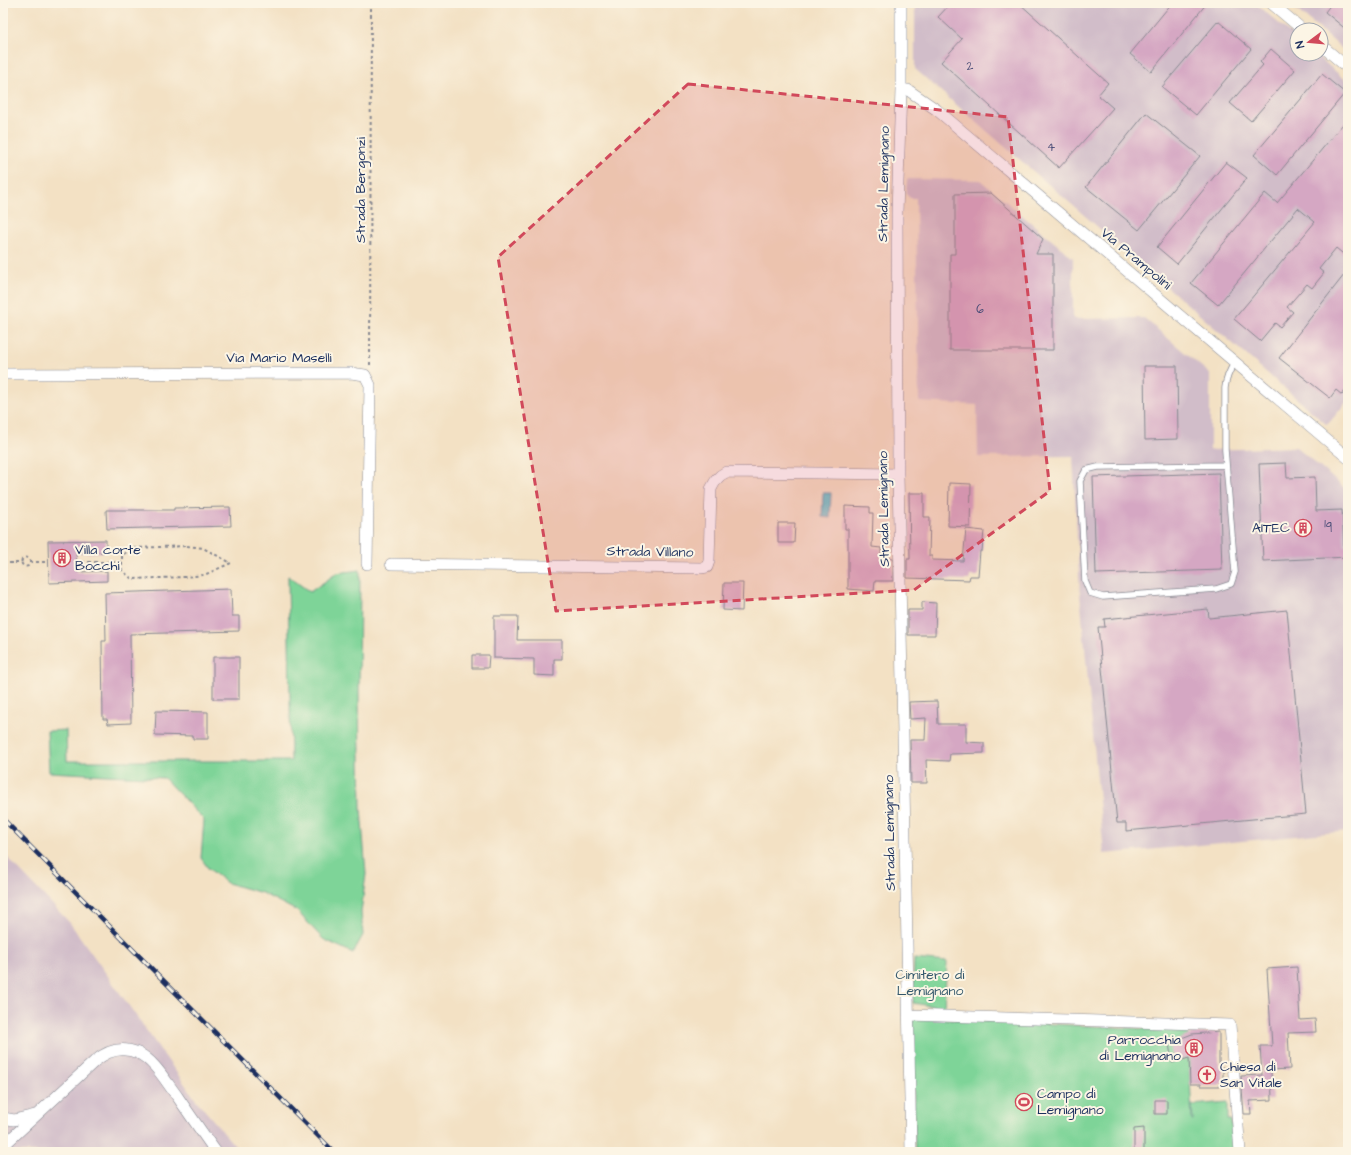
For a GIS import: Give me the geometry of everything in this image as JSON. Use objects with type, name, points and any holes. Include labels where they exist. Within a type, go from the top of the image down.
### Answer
[{"type":"street","name":"Strada Lemignano","points":[[901,3],[901,90],[897,212],[898,474],[911,1152]]},
{"type":"street","points":[[1271,3],[1294,22]]},
{"type":"street","points":[[1329,52],[1348,68]]},
{"type":"street","name":"Via Prampolini","points":[[901,90],[908,90],[933,107],[1348,458]]},
{"type":"street","name":"Via Mario Maselli","points":[[3,374],[351,373],[365,375]]},
{"type":"street","points":[[365,375],[370,385],[366,564]]},
{"type":"street","name":"Strada Villano","points":[[391,564],[707,567],[709,561],[711,489],[714,482],[726,472],[898,474]]},
{"type":"street","points":[[909,1014],[1230,1025],[1240,1152]]},
{"type":"street","points":[[4,1147],[35,1115],[103,1054],[114,1050],[130,1050],[139,1053],[147,1059],[160,1073],[216,1152]]},
{"type":"street","points":[[3,1118],[14,1120],[35,1115]]},
{"type":"street","points":[[3,1132],[4,1147]]},
{"type":"lane","points":[[1226,465],[1098,467],[1086,470],[1080,481],[1085,581],[1090,593],[1103,596],[1216,589],[1232,584],[1235,572],[1226,465],[1225,388],[1229,371],[1235,362]]},
{"type":"path","name":"Strada Bergonzi","points":[[365,375],[370,367],[371,3]]},
{"type":"path","points":[[186,546],[203,548],[231,563],[204,575],[132,579],[122,570],[122,562],[122,555],[134,548],[186,546]]},
{"type":"path","points":[[21,563],[25,558],[29,559],[30,562],[48,562]]},
{"type":"path","points":[[3,563],[21,563],[25,567],[28,566],[30,562]]},
{"type":"path","points":[[76,562],[122,562]]},
{"type":"highlighted area","points":[[688,84],[1008,117],[1050,491],[914,590],[556,611],[498,257]]},
{"type":"shaded area","points":[[915,3],[1255,3],[1289,32],[1289,62],[1324,62],[1348,82],[1348,400],[1329,423],[1326,424],[915,69]]},
{"type":"shaded area","points":[[1288,3],[1348,3],[1348,54],[1329,37],[1329,22],[1311,22]]},
{"type":"shaded area","points":[[907,179],[980,180],[1073,258],[1073,319],[1144,318],[1210,374],[1210,450],[1296,447],[1348,491],[1348,748],[1345,749],[1348,777],[1348,831],[1104,854],[1080,594],[1073,456],[978,457],[977,405],[919,402],[916,198],[910,198],[906,194]]},
{"type":"shaded area","points":[[3,853],[70,923],[196,1100],[240,1152],[3,1152]]},
{"type":"green space","points":[[360,570],[359,701],[361,809],[366,874],[361,912],[363,935],[353,953],[323,939],[297,911],[262,893],[227,883],[208,868],[201,858],[204,820],[164,778],[49,772],[47,731],[66,730],[67,761],[291,761],[288,576],[310,592],[337,573]]},
{"type":"green space","name":"Cimitero di Lemignano","points":[[914,959],[947,962],[944,1008],[913,1003]]},
{"type":"green space","points":[[915,1017],[1188,1031],[1192,1121],[1192,1105],[1228,1102],[1228,1120],[1231,1120],[1234,1152],[915,1152],[912,1020]]},
{"type":"water","points":[[823,493],[831,493],[830,518],[822,517]]},
{"type":"building","points":[[951,3],[1019,3],[1108,83],[1098,95],[1113,108],[1059,168],[941,62],[962,39],[938,17]]},
{"type":"building","points":[[1172,3],[1207,3],[1151,72],[1130,54]]},
{"type":"building","points":[[1332,3],[1348,3],[1348,31],[1325,12]]},
{"type":"building","points":[[1218,21],[1251,49],[1196,115],[1162,87]]},
{"type":"building","points":[[1271,49],[1295,70],[1251,121],[1230,103],[1263,65],[1260,62]]},
{"type":"building","points":[[1322,74],[1345,93],[1277,175],[1254,155]]},
{"type":"building","points":[[1146,113],[1200,156],[1139,230],[1086,187]]},
{"type":"building","points":[[1348,118],[1348,258],[1336,248],[1319,269],[1324,273],[1312,288],[1307,284],[1287,307],[1293,312],[1280,327],[1275,323],[1260,341],[1234,319],[1315,222],[1298,208],[1218,305],[1191,283],[1265,193],[1277,203]]},
{"type":"building","points":[[1226,162],[1247,178],[1177,264],[1157,247]]},
{"type":"building","points":[[991,193],[1043,239],[1036,254],[1053,254],[1053,350],[950,350],[950,254],[955,254],[955,194]]},
{"type":"building","points":[[1348,270],[1348,387],[1342,395],[1336,390],[1330,398],[1279,358]]},
{"type":"building","points":[[1144,366],[1177,366],[1178,439],[1145,440]]},
{"type":"building","name":"AITEC","points":[[1286,463],[1287,478],[1315,477],[1316,511],[1342,510],[1344,546],[1348,546],[1348,557],[1263,561],[1259,464]]},
{"type":"building","points":[[1219,473],[1222,570],[1096,574],[1093,477]]},
{"type":"building","points":[[949,483],[971,484],[970,527],[948,526]]},
{"type":"building","points":[[909,493],[924,493],[924,517],[930,517],[929,556],[932,556],[932,560],[963,561],[966,529],[984,531],[982,551],[980,551],[978,576],[970,576],[969,580],[907,578],[907,559],[910,559]]},
{"type":"building","points":[[845,506],[870,507],[870,513],[873,513],[872,547],[881,548],[881,557],[893,558],[893,581],[875,581],[874,591],[848,589],[848,529],[845,529]]},
{"type":"building","points":[[230,507],[231,526],[107,529],[106,510],[174,510],[174,508]]},
{"type":"building","points":[[778,523],[795,523],[794,543],[778,543]]},
{"type":"building","name":"Villa corte Bocchi","points":[[106,540],[106,552],[76,553],[77,572],[107,571],[107,581],[49,583],[48,541]]},
{"type":"building","points":[[724,583],[743,583],[742,611],[723,610]]},
{"type":"building","points":[[231,589],[232,616],[239,616],[239,631],[130,634],[131,723],[108,724],[107,719],[103,719],[102,641],[106,641],[105,593]]},
{"type":"building","points":[[922,602],[936,603],[935,635],[908,635],[908,610],[922,610]]},
{"type":"building","points":[[1208,609],[1209,618],[1287,610],[1306,814],[1126,831],[1126,823],[1117,823],[1098,627],[1105,627],[1104,619]]},
{"type":"building","points":[[494,616],[518,616],[517,640],[562,640],[562,659],[554,659],[554,676],[534,675],[534,659],[494,658]]},
{"type":"building","points":[[472,655],[489,655],[488,668],[472,668]]},
{"type":"building","points":[[213,657],[239,657],[239,699],[213,699]]},
{"type":"building","points":[[937,701],[938,724],[966,724],[966,742],[984,743],[984,753],[950,754],[949,761],[926,760],[927,783],[911,783],[910,740],[925,740],[926,718],[910,719],[909,702]]},
{"type":"building","points":[[156,711],[208,712],[208,739],[193,739],[193,736],[155,735]]},
{"type":"building","points":[[1297,967],[1300,1020],[1315,1019],[1316,1032],[1288,1033],[1290,1069],[1271,1070],[1272,1100],[1250,1101],[1251,1114],[1244,1114],[1241,1076],[1262,1075],[1260,1046],[1272,1046],[1267,969]]},
{"type":"building","points":[[1219,1032],[1219,1067],[1223,1067],[1223,1083],[1219,1086],[1201,1086],[1201,1084],[1190,1084],[1189,1058],[1172,1063],[1169,1043],[1192,1034]]},
{"type":"building","points":[[1155,1100],[1167,1100],[1167,1114],[1155,1114]]},
{"type":"building","points":[[1144,1128],[1144,1152],[1134,1152],[1134,1129]]},
{"type":"railway","points":[[3,819],[334,1152]]},
{"type":"place","name":"AITEC","points":[[1303,528]]},
{"type":"place","name":"Villa corte Bocchi","points":[[62,558]]},
{"type":"place","name":"Parrocchia di Lemignano","points":[[1194,1048]]},
{"type":"place","name":"Chiesa di San Vitale","points":[[1207,1075]]},
{"type":"place","name":"Campo di Lemignano","points":[[1024,1102]]}]
